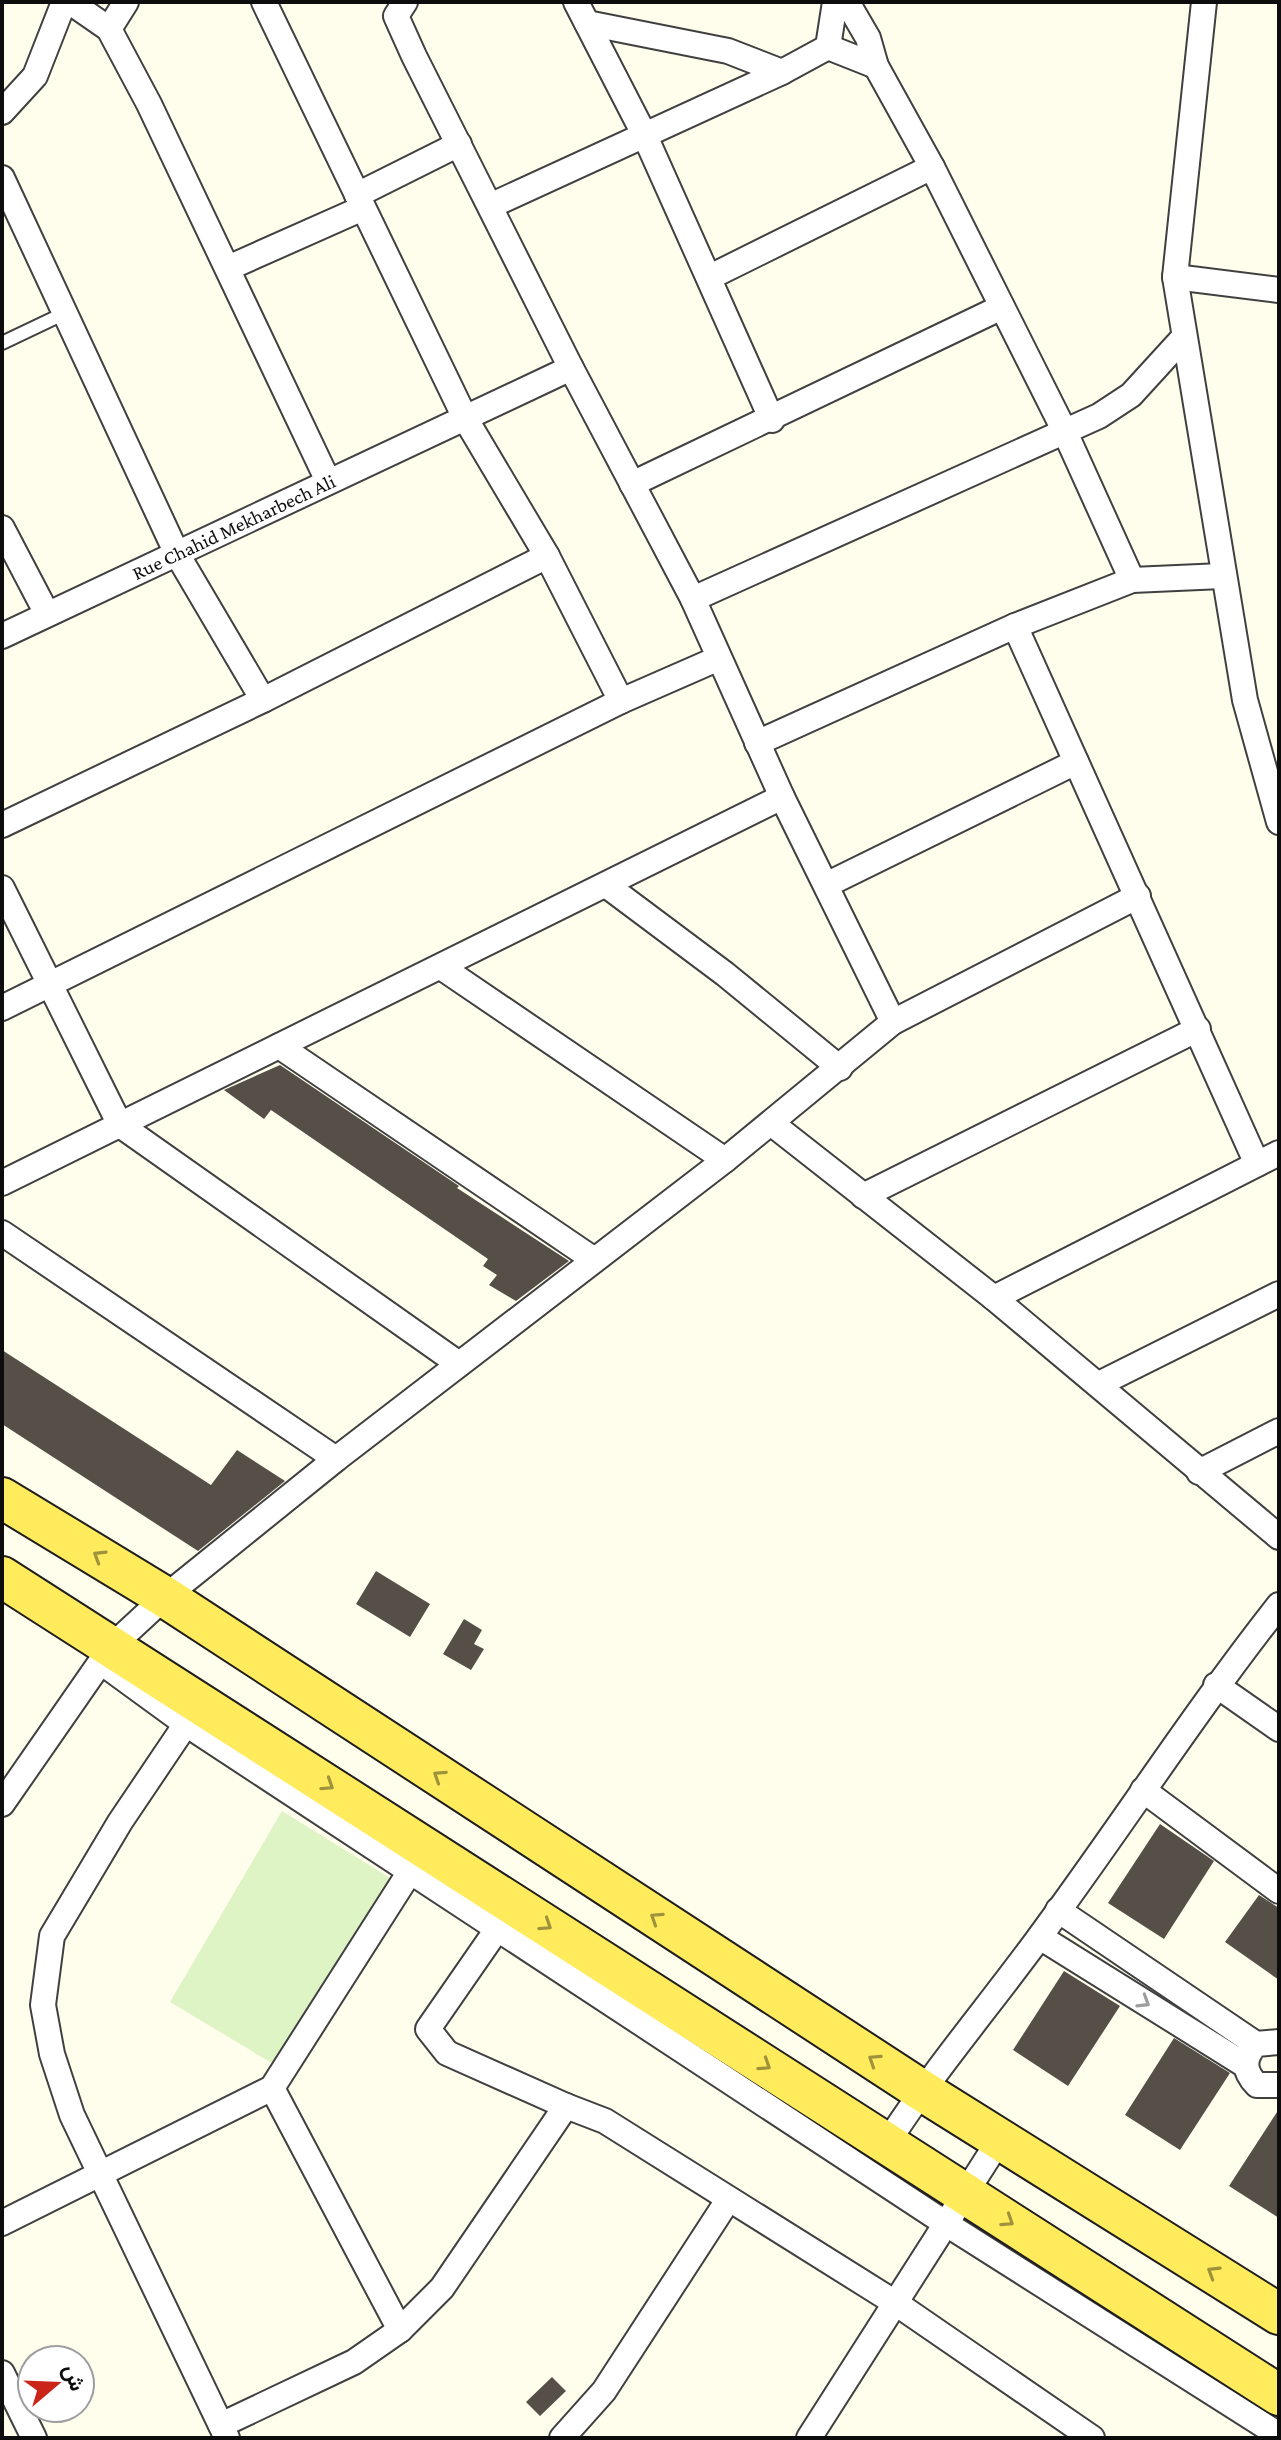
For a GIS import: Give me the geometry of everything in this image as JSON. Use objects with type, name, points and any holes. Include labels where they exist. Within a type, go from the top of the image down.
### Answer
[{"type":"main road","points":[[2,1498],[165,1597],[921,2090],[1279,2314]]},
{"type":"main road","points":[[2,1577],[106,1655],[887,2143],[957,2210],[1279,2395]]},
{"type":"street","points":[[2,112],[35,76],[64,2]]},
{"type":"street","points":[[70,2],[109,29],[228,268],[328,481]]},
{"type":"street","points":[[109,29],[126,2]]},
{"type":"street","points":[[264,2],[465,418],[547,556],[621,701]]},
{"type":"street","points":[[405,2],[396,16],[571,368],[693,599],[717,659],[782,797],[893,1022]]},
{"type":"street","points":[[828,47],[835,2]]},
{"type":"street","points":[[847,2],[868,38],[876,66],[932,167],[1064,430],[1132,580]]},
{"type":"street","points":[[1204,2],[1175,277],[1222,576],[1245,700],[1279,822]]},
{"type":"street","points":[[582,13],[728,51],[782,72]]},
{"type":"street","points":[[582,13],[645,136],[772,420]]},
{"type":"street","points":[[490,206],[782,72],[828,47]]},
{"type":"street","points":[[828,47],[876,66]]},
{"type":"street","points":[[228,268],[360,202],[459,144]]},
{"type":"street","points":[[710,277],[932,167]]},
{"type":"street","points":[[2,178],[177,554],[263,700]]},
{"type":"street","points":[[1175,277],[1279,290]]},
{"type":"street","points":[[632,484],[772,420],[1002,307]]},
{"type":"street","points":[[693,599],[1099,416],[1131,395],[1184,337]]},
{"type":"street","name":"Rue Chahid Mekharbech Ali","points":[[2,636],[46,612],[177,554],[571,368]]},
{"type":"street","points":[[2,528],[46,612]]},
{"type":"street","points":[[2,825],[263,700],[547,556]]},
{"type":"street","points":[[757,743],[1015,626],[1132,580],[1222,576]]},
{"type":"street","points":[[1015,626],[1257,1164]]},
{"type":"street","points":[[2,1008],[621,701],[717,659]]},
{"type":"street","points":[[826,885],[1076,762]]},
{"type":"street","points":[[2,1183],[782,797]]},
{"type":"street","points":[[606,885],[725,974],[840,1068]]},
{"type":"street","points":[[2,888],[52,983],[120,1125],[459,1364]]},
{"type":"street","points":[[3,1798],[106,1655],[165,1597],[336,1459],[725,1160],[893,1022],[1138,896]]},
{"type":"street","points":[[441,967],[725,1160]]},
{"type":"street","points":[[863,1196],[1198,1029]]},
{"type":"street","points":[[279,1046],[593,1259]]},
{"type":"street","points":[[771,1123],[994,1298],[1279,1537]]},
{"type":"street","points":[[994,1298],[1279,1153]]},
{"type":"street","points":[[2,1233],[336,1459]]},
{"type":"street","points":[[1099,1384],[1279,1294]]},
{"type":"street","points":[[1199,1472],[1279,1431]]},
{"type":"street","points":[[2,1598],[106,1655],[186,1724],[498,1928],[957,2210],[1279,2435]]},
{"type":"street","points":[[887,2143],[921,2090],[1040,1937],[1216,1685],[1279,1605]]},
{"type":"street","points":[[1216,1685],[1279,1729]]},
{"type":"street","points":[[186,1724],[120,1822],[52,1936],[43,2005],[52,2054],[72,2115],[224,2431],[354,2362],[400,2330],[442,2288],[566,2106]]},
{"type":"street","points":[[1143,1790],[1279,1891]]},
{"type":"street","points":[[2,2223],[272,2088],[411,1870]]},
{"type":"street","points":[[1058,1910],[1260,2050]]},
{"type":"street","points":[[498,1928],[428,2029],[447,2053],[605,2121],[897,2304],[1060,2430],[1092,2438]]},
{"type":"street","points":[[1040,1937],[1260,2050]]},
{"type":"street","points":[[1260,2050],[1248,2077],[1257,2085],[1279,2085]]},
{"type":"street","points":[[272,2088],[400,2330]]},
{"type":"street","points":[[809,2438],[1000,2139]]},
{"type":"street","points":[[562,2438],[604,2391],[728,2200]]},
{"type":"street","points":[[2,2373],[34,2438]]},
{"type":"lane","points":[[2,343],[65,313]]},
{"type":"green space","points":[[282,1811],[395,1881],[275,2065],[170,2002]]},
{"type":"building","points":[[280,1065],[459,1186],[457,1188],[569,1261],[516,1301],[489,1285],[497,1275],[483,1266],[488,1259],[271,1110],[264,1119],[224,1090]]},
{"type":"building","points":[[2,1350],[211,1485],[237,1450],[285,1481],[198,1551],[2,1424]]},
{"type":"building","points":[[376,1571],[430,1604],[410,1637],[356,1604]]},
{"type":"building","points":[[464,1619],[482,1630],[474,1644],[484,1649],[471,1670],[443,1654]]},
{"type":"building","points":[[1160,1824],[1214,1861],[1164,1939],[1108,1903]]},
{"type":"building","points":[[1259,1895],[1279,1908],[1279,1980],[1225,1942]]},
{"type":"building","points":[[1064,1971],[1120,2006],[1068,2086],[1013,2050]]},
{"type":"building","points":[[1174,2038],[1230,2073],[1180,2150],[1125,2115]]},
{"type":"building","points":[[1279,2109],[1279,2218],[1229,2186]]},
{"type":"building","points":[[552,2377],[566,2391],[540,2416],[526,2402]]}]
